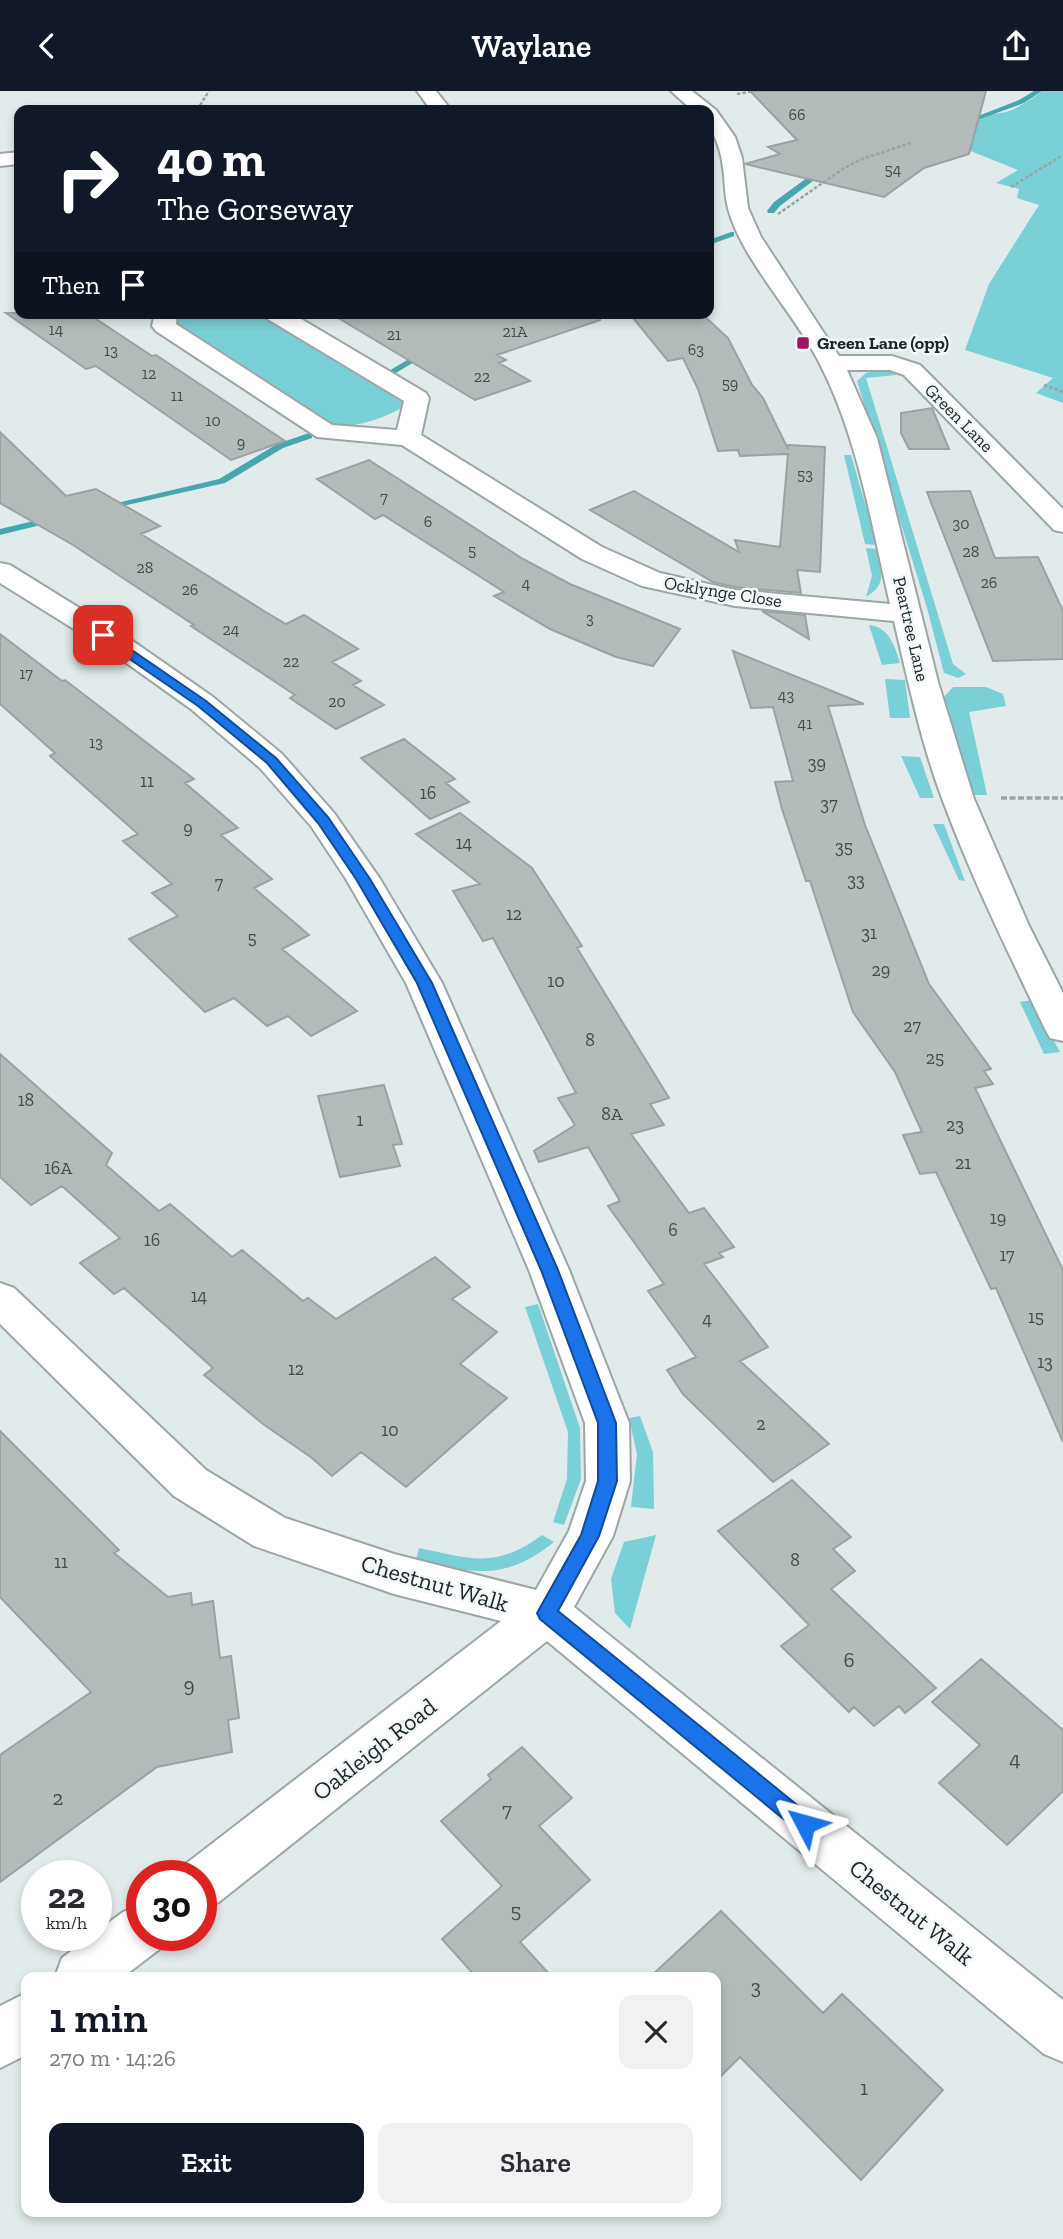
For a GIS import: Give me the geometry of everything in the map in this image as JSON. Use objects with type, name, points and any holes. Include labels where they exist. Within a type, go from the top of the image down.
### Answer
[{"type":"street","points":[[425,91],[438,105]]},
{"type":"street","points":[[680,91],[698,105]]},
{"type":"street","name":"Peartree Lane","points":[[714,121],[725,137],[732,158],[728,208],[750,237],[832,363],[864,438],[923,682],[958,799],[1012,926],[1063,1029]]},
{"type":"street","name":"Ocklynge Close","points":[[165,319],[164,327],[326,432],[408,438],[592,553],[652,580],[735,598],[908,614]]},
{"type":"street","points":[[284,319],[417,398],[408,438]]},
{"type":"street","name":"Green Lane","points":[[832,363],[892,363],[912,370],[1063,524]]},
{"type":"street","points":[[0,571],[124,648],[202,703],[271,761],[323,820],[363,879],[425,983],[549,1270],[607,1423],[608,1481],[590,1536],[547,1613]]},
{"type":"street","name":"Chestnut Walk","points":[[0,1299],[190,1483],[270,1532],[394,1574],[547,1613],[1063,2035]]},
{"type":"street","name":"Oakleigh Road","points":[[217,1871],[547,1613]]},
{"type":"street","points":[[87,1972],[126,1942]]},
{"type":"street","points":[[0,2041],[21,2024]]},
{"type":"path","points":[[750,237],[778,213],[844,168],[862,159],[911,143]]},
{"type":"path","points":[[1011,187],[1063,155]]},
{"type":"path","points":[[1044,385],[1063,392]]},
{"type":"path","points":[[990,798],[1063,798]]},
{"type":"shaded area","points":[[1042,91],[1063,91],[1063,403],[1036,393],[1053,378],[965,350],[989,284],[1039,205],[1017,198],[1019,189],[996,183],[1018,170],[953,144],[976,119],[1013,110]]},
{"type":"shaded area","points":[[175,319],[270,319],[407,400],[404,407],[379,419],[361,424],[333,426],[174,324]]},
{"type":"shaded area","points":[[890,369],[896,375],[866,378],[953,664],[966,674],[958,678],[944,673],[927,608],[857,381],[866,373]]},
{"type":"shaded area","points":[[844,455],[851,455],[877,545],[865,544]]},
{"type":"shaded area","points":[[866,548],[877,549],[881,576],[878,587],[866,597],[872,576]]},
{"type":"shaded area","points":[[869,625],[886,633],[900,663],[882,665]]},
{"type":"shaded area","points":[[885,679],[905,680],[910,718],[890,718]]},
{"type":"shaded area","points":[[953,687],[986,687],[1003,694],[1006,706],[969,712],[987,795],[971,795],[943,698]]},
{"type":"shaded area","points":[[901,756],[920,757],[934,798],[920,798]]},
{"type":"shaded area","points":[[933,824],[944,824],[965,881],[959,880]]},
{"type":"shaded area","points":[[1032,1000],[1060,1052],[1044,1054],[1020,1002]]},
{"type":"shaded area","points":[[538,1304],[580,1428],[581,1479],[564,1525],[553,1522],[567,1479],[568,1432],[525,1307]]},
{"type":"shaded area","points":[[640,1416],[653,1452],[654,1509],[631,1507],[637,1454],[629,1418]]},
{"type":"shaded area","points":[[542,1535],[554,1542],[537,1555],[504,1569],[472,1571],[416,1560],[419,1548],[469,1558],[497,1557],[526,1546]]},
{"type":"shaded area","points":[[656,1535],[630,1629],[615,1613],[611,1579],[624,1542]]},
{"type":"building","points":[[750,91],[986,91],[969,154],[924,168],[884,197],[745,164],[780,154],[768,147],[797,140]]},
{"type":"building","points":[[15,319],[96,319],[152,356],[156,355],[285,441],[231,460],[96,366],[86,369]]},
{"type":"building","points":[[340,319],[600,319],[497,355],[506,360],[499,363],[530,381],[475,400]]},
{"type":"building","points":[[634,319],[707,319],[728,338],[752,385],[763,398],[788,449],[788,445],[825,447],[820,572],[797,570],[801,593],[735,587],[713,582],[590,510],[634,491],[739,552],[735,540],[780,547],[788,454],[740,456],[738,450],[718,451],[698,389],[683,358],[668,361]]},
{"type":"building","points":[[932,408],[949,449],[909,449],[901,433],[901,413]]},
{"type":"building","points":[[0,432],[66,496],[96,489],[160,526],[141,534],[264,611],[286,624],[304,615],[358,649],[332,662],[361,681],[353,685],[384,705],[336,729],[290,698],[295,695],[191,626],[194,625],[73,545],[0,503]]},
{"type":"building","points":[[369,460],[523,559],[570,584],[680,629],[653,666],[616,657],[550,629],[494,596],[504,592],[383,515],[375,519],[317,479]]},
{"type":"building","points":[[970,491],[995,558],[1038,557],[1063,611],[1063,659],[993,661],[927,492]]},
{"type":"building","points":[[762,611],[805,615],[809,639]]},
{"type":"building","points":[[0,634],[194,779],[185,783],[238,828],[221,835],[272,879],[254,888],[309,935],[282,949],[357,1011],[311,1036],[288,1016],[267,1026],[234,998],[205,1012],[129,939],[178,916],[152,893],[172,884],[123,841],[138,834],[50,756],[55,753],[0,704]]},
{"type":"building","points":[[733,651],[864,704],[828,706],[865,825],[929,984],[991,1069],[984,1071],[993,1084],[975,1088],[1063,1270],[1063,1442],[996,1288],[991,1289],[936,1172],[920,1174],[903,1135],[922,1132],[895,1072],[853,1012],[810,881],[806,881],[782,809],[775,782],[793,781],[773,707],[751,708]]},
{"type":"building","points":[[404,739],[455,779],[446,783],[469,802],[430,819],[361,758]]},
{"type":"building","points":[[460,813],[532,868],[582,946],[577,948],[669,1098],[650,1104],[664,1125],[631,1134],[689,1213],[704,1208],[734,1247],[719,1253],[723,1257],[704,1264],[768,1347],[740,1361],[829,1444],[773,1482],[683,1394],[667,1370],[696,1357],[648,1291],[664,1284],[608,1206],[620,1201],[588,1147],[539,1162],[534,1151],[575,1125],[558,1098],[576,1093],[493,938],[483,941],[453,891],[480,884],[416,834]]},
{"type":"building","points":[[0,1054],[112,1153],[106,1165],[159,1211],[170,1204],[232,1257],[242,1250],[303,1301],[308,1298],[336,1319],[435,1257],[470,1287],[452,1299],[497,1332],[460,1364],[507,1398],[406,1487],[361,1452],[332,1476],[204,1375],[213,1368],[124,1288],[114,1294],[80,1263],[120,1238],[62,1186],[31,1205],[0,1177]]},
{"type":"building","points":[[384,1085],[402,1144],[393,1145],[400,1166],[340,1177],[318,1096]]},
{"type":"building","points":[[0,1431],[119,1550],[114,1553],[168,1597],[191,1593],[192,1605],[213,1601],[220,1658],[231,1656],[239,1718],[228,1720],[232,1752],[157,1767],[30,1860],[21,1860],[21,1867],[0,1882],[0,1755],[91,1692],[0,1597]]},
{"type":"building","points":[[792,1480],[851,1537],[833,1549],[855,1571],[831,1589],[936,1688],[905,1713],[899,1706],[874,1726],[854,1707],[849,1712],[781,1646],[809,1625],[718,1531]]},
{"type":"building","points":[[981,1659],[1063,1730],[1063,1791],[1007,1845],[939,1783],[980,1745],[932,1702]]},
{"type":"building","points":[[522,1747],[572,1798],[539,1826],[590,1880],[520,1942],[547,1972],[472,1972],[442,1939],[502,1886],[441,1821],[491,1779],[488,1775]]},
{"type":"building","points":[[721,1911],[823,2013],[842,1994],[943,2090],[861,2180],[740,2057],[721,2076],[721,1972],[655,1972]]},
{"type":"waterway","points":[[964,123],[1021,101],[1039,91]]},
{"type":"waterway","points":[[771,211],[826,168]]},
{"type":"waterway","points":[[714,241],[731,234]]},
{"type":"waterway","points":[[391,372],[427,352]]},
{"type":"waterway","points":[[105,507],[222,481],[280,446],[309,436]]},
{"type":"waterway","points":[[0,532],[54,519]]},
{"type":"place","name":"Green Lane (opp)","points":[[803,343]]},
{"type":"route","points":[[103,635],[202,703],[271,761],[323,820],[363,879],[425,983],[549,1270],[607,1423],[608,1481],[590,1536],[547,1613],[805,1824]]}]
